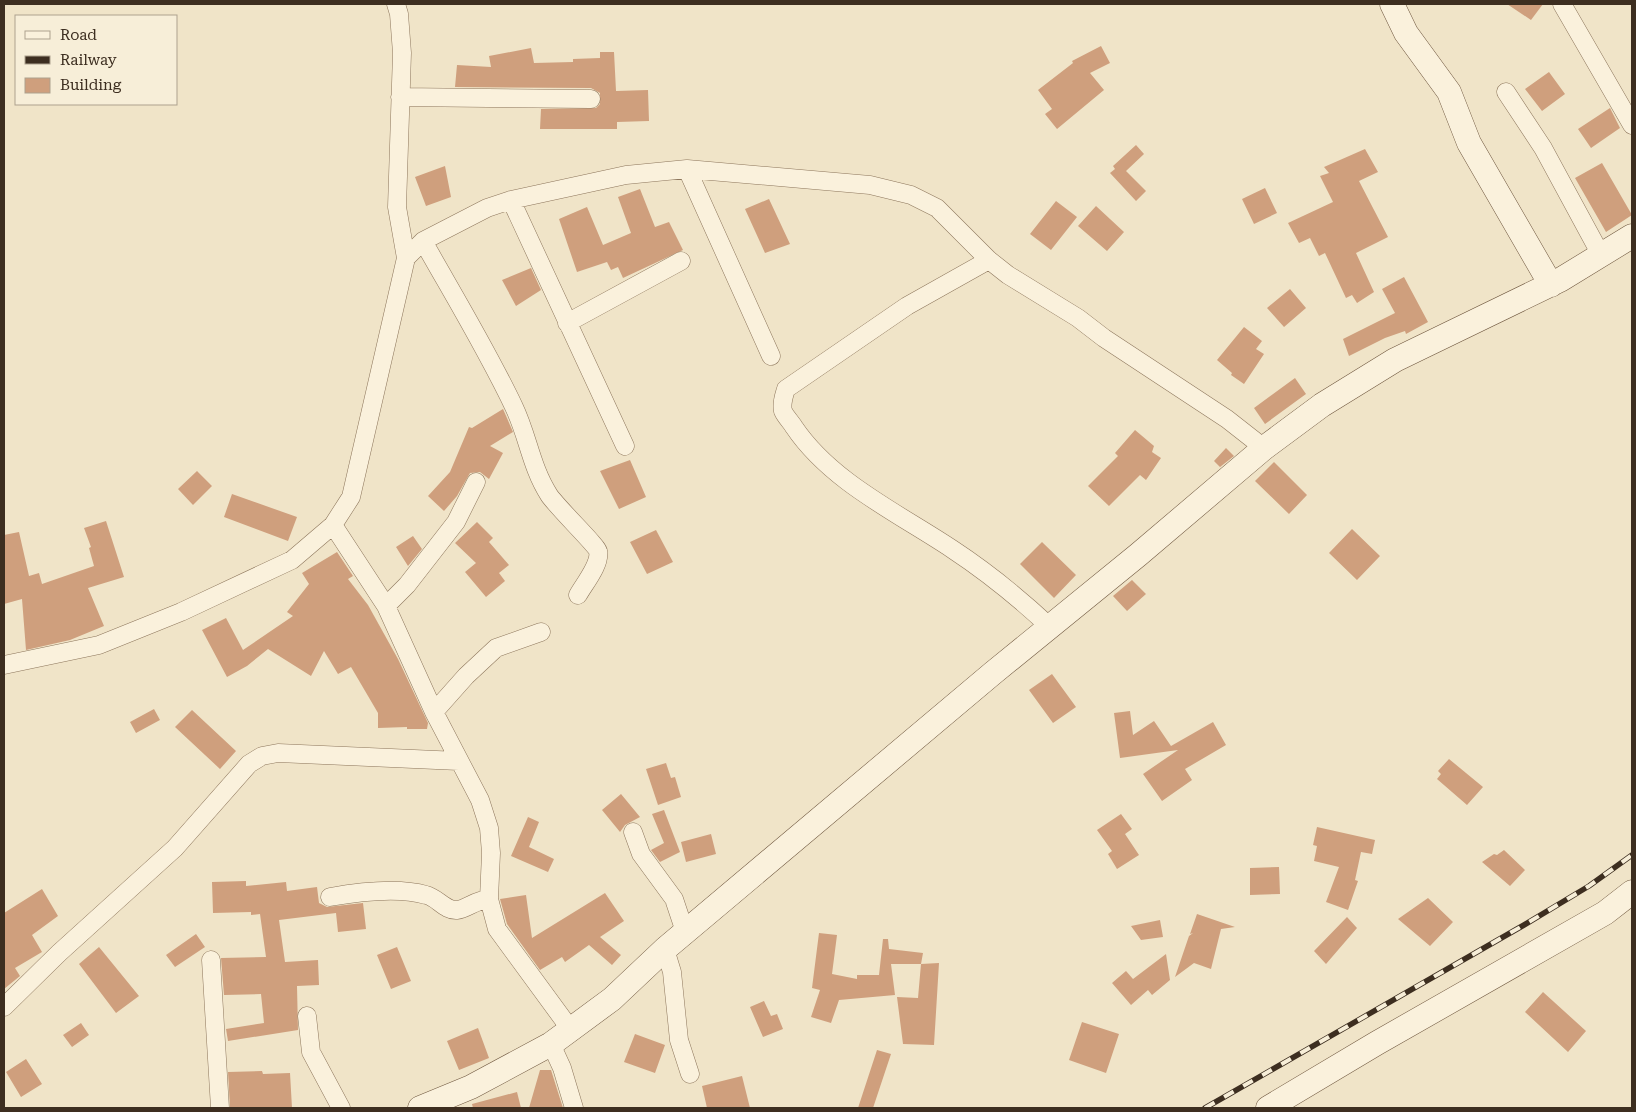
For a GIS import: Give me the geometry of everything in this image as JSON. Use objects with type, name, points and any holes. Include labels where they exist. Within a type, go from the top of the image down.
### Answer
[{"type":"street","points":[[4,665],[99,644],[181,612],[292,560],[333,525],[351,497],[406,258],[397,207],[402,53],[399,14],[396,4]]},
{"type":"street","points":[[1392,4],[1406,33],[1449,92],[1469,143],[1551,285]]},
{"type":"street","points":[[1562,4],[1632,125]]},
{"type":"street","points":[[1506,92],[1543,148],[1601,255]]},
{"type":"street","points":[[400,97],[591,99]]},
{"type":"street","points":[[406,258],[422,241],[487,208],[511,200],[626,175],[687,169],[870,185],[911,195],[937,208],[988,260],[1008,275],[1042,294],[1104,338],[1227,419],[1264,448]]},
{"type":"street","points":[[687,169],[771,356]]},
{"type":"street","points":[[511,200],[625,446]]},
{"type":"street","points":[[420,1108],[471,1087],[550,1044],[612,1000],[685,932],[1050,627],[1138,556],[1264,448],[1322,405],[1395,360],[1551,285],[1632,236]]},
{"type":"street","points":[[422,241],[497,370],[518,416],[540,482],[556,506],[581,532],[594,542],[598,551],[598,560],[578,595]]},
{"type":"street","points":[[988,260],[907,306],[786,389],[782,399],[783,411],[808,447],[826,464],[898,516],[952,549],[1020,598],[1050,627]]},
{"type":"street","points":[[567,323],[681,261]]},
{"type":"street","points":[[386,606],[406,585],[456,522],[476,482]]},
{"type":"street","points":[[333,525],[386,606],[434,712],[480,800],[489,828],[491,853],[489,898],[497,929],[572,1030]]},
{"type":"street","points":[[434,712],[466,676],[496,648],[541,632]]},
{"type":"street","points":[[4,1007],[59,953],[175,848],[249,764],[262,756],[278,753],[459,762]]},
{"type":"street","points":[[633,832],[641,854],[674,898],[685,932]]},
{"type":"street","points":[[330,897],[354,892],[409,893],[427,895],[448,909],[457,910],[477,900],[489,898]]},
{"type":"street","points":[[1268,1108],[1377,1042],[1604,913],[1632,892]]},
{"type":"street","points":[[665,949],[672,972],[679,1040],[690,1074]]},
{"type":"street","points":[[211,960],[220,1108]]},
{"type":"street","points":[[307,1016],[311,1052],[341,1108]]},
{"type":"street","points":[[550,1044],[562,1068],[574,1108]]},
{"type":"building","points":[[1507,4],[1543,4],[1531,20]]},
{"type":"building","points":[[1101,46],[1110,63],[1090,73],[1104,90],[1057,129],[1045,114],[1052,109],[1038,90],[1073,63],[1072,61]]},
{"type":"building","points":[[531,48],[534,63],[573,62],[573,59],[600,58],[600,52],[614,52],[616,91],[648,90],[649,121],[617,122],[617,129],[540,129],[541,109],[596,108],[600,104],[600,93],[591,88],[455,87],[457,65],[491,67],[489,56]]},
{"type":"building","points":[[1549,72],[1565,94],[1542,111],[1525,89]]},
{"type":"building","points":[[1610,108],[1620,128],[1591,148],[1578,129]]},
{"type":"building","points":[[1136,145],[1144,154],[1126,171],[1146,191],[1136,201],[1110,173],[1115,169],[1113,166]]},
{"type":"building","points":[[1365,149],[1378,172],[1359,181],[1388,237],[1356,253],[1374,292],[1357,303],[1352,295],[1346,298],[1325,253],[1319,256],[1310,238],[1299,243],[1288,223],[1333,202],[1320,176],[1329,173],[1324,167]]},
{"type":"building","points":[[1602,163],[1632,215],[1606,232],[1575,178]]},
{"type":"building","points":[[445,166],[451,197],[426,206],[415,177]]},
{"type":"building","points":[[1265,188],[1277,213],[1254,224],[1242,199]]},
{"type":"building","points":[[640,189],[655,227],[669,222],[683,250],[623,278],[618,267],[611,270],[607,262],[577,272],[559,219],[587,207],[603,245],[631,233],[618,197]]},
{"type":"building","points":[[769,199],[790,244],[765,253],[745,209]]},
{"type":"building","points":[[1056,201],[1077,217],[1051,250],[1030,234]]},
{"type":"building","points":[[1096,206],[1124,232],[1107,251],[1078,226]]},
{"type":"building","points":[[531,268],[541,290],[516,306],[502,280]]},
{"type":"building","points":[[1404,277],[1428,322],[1406,334],[1405,331],[1385,338],[1349,356],[1343,339],[1395,313],[1382,289]]},
{"type":"building","points":[[1290,289],[1306,308],[1284,327],[1267,308]]},
{"type":"building","points":[[1244,327],[1262,341],[1256,349],[1264,354],[1244,384],[1231,375],[1232,373],[1217,360]]},
{"type":"building","points":[[1295,378],[1306,394],[1265,424],[1254,408]]},
{"type":"building","points":[[503,409],[513,432],[490,446],[503,453],[489,479],[480,472],[470,473],[457,496],[444,511],[428,496],[450,472],[469,427],[472,428]]},
{"type":"building","points":[[1135,430],[1154,446],[1152,452],[1161,458],[1146,480],[1140,475],[1109,506],[1088,486],[1118,456],[1115,453]]},
{"type":"building","points":[[1226,448],[1234,456],[1220,467],[1214,461]]},
{"type":"building","points":[[630,460],[646,497],[619,509],[600,471]]},
{"type":"building","points":[[1274,462],[1307,495],[1289,514],[1255,481]]},
{"type":"building","points":[[197,471],[212,486],[193,505],[178,489]]},
{"type":"building","points":[[232,494],[297,517],[288,541],[224,517]]},
{"type":"building","points":[[106,521],[124,577],[88,588],[104,626],[70,640],[26,650],[22,599],[4,604],[4,535],[19,532],[29,576],[39,573],[42,584],[94,566],[89,548],[91,547],[84,528]]},
{"type":"building","points":[[477,522],[493,538],[489,542],[509,565],[499,573],[505,581],[486,597],[465,572],[476,563],[455,543]]},
{"type":"building","points":[[1352,529],[1380,556],[1357,580],[1329,553]]},
{"type":"building","points":[[656,530],[673,562],[647,574],[630,542]]},
{"type":"building","points":[[413,536],[422,549],[408,566],[396,547]]},
{"type":"building","points":[[1042,542],[1076,575],[1054,598],[1020,564]]},
{"type":"building","points":[[337,552],[353,576],[348,579],[368,605],[398,659],[428,723],[427,729],[407,729],[407,727],[378,728],[378,713],[351,667],[338,674],[324,651],[311,676],[268,649],[247,666],[227,677],[202,630],[226,618],[243,650],[293,616],[287,612],[309,584],[302,573]]},
{"type":"building","points":[[1132,580],[1146,594],[1127,611],[1113,596]]},
{"type":"building","points":[[1052,674],[1076,707],[1053,723],[1029,690]]},
{"type":"building","points":[[154,709],[160,720],[136,733],[130,722]]},
{"type":"building","points":[[192,710],[236,751],[220,769],[175,727]]},
{"type":"building","points":[[1130,711],[1133,735],[1154,721],[1171,746],[1213,722],[1226,745],[1185,769],[1192,780],[1162,801],[1143,774],[1178,750],[1120,758],[1114,713]]},
{"type":"building","points":[[1449,759],[1483,787],[1467,805],[1437,779],[1441,774],[1438,771]]},
{"type":"building","points":[[666,763],[671,778],[675,777],[681,797],[658,805],[646,769]]},
{"type":"building","points":[[621,794],[640,817],[625,825],[620,832],[602,810]]},
{"type":"building","points":[[664,810],[680,852],[660,862],[651,850],[664,843],[652,814]]},
{"type":"building","points":[[1121,814],[1132,829],[1125,834],[1139,855],[1117,869],[1108,854],[1112,851],[1097,830]]},
{"type":"building","points":[[528,817],[539,822],[529,847],[554,859],[548,872],[511,856]]},
{"type":"building","points":[[1317,827],[1375,840],[1372,854],[1361,852],[1355,880],[1358,881],[1348,910],[1326,902],[1339,867],[1314,861],[1317,846],[1313,845]]},
{"type":"building","points":[[711,834],[716,854],[686,862],[681,842]]},
{"type":"building","points":[[1504,850],[1525,870],[1510,886],[1482,862]]},
{"type":"building","points":[[1279,867],[1280,894],[1250,895],[1250,868]]},
{"type":"building","points":[[246,881],[246,886],[286,882],[287,891],[317,887],[319,903],[327,907],[363,903],[366,929],[338,932],[336,913],[279,920],[285,962],[318,960],[319,985],[297,986],[298,1030],[228,1041],[226,1029],[264,1023],[261,994],[224,995],[221,958],[266,957],[260,914],[251,915],[251,912],[213,913],[212,882]]},
{"type":"building","points":[[42,889],[58,916],[32,935],[42,952],[15,968],[20,976],[4,989],[4,913]]},
{"type":"building","points":[[605,893],[624,921],[600,937],[621,955],[612,965],[589,945],[565,962],[562,957],[540,970],[507,924],[500,899],[526,895],[532,938]]},
{"type":"building","points":[[1428,898],[1453,922],[1430,946],[1398,919]]},
{"type":"building","points":[[1197,914],[1235,927],[1221,929],[1211,969],[1194,963],[1175,977],[1189,936],[1193,933],[1190,934]]},
{"type":"building","points":[[1347,917],[1357,928],[1326,964],[1314,951]]},
{"type":"building","points":[[1160,920],[1163,937],[1141,940],[1131,926]]},
{"type":"building","points":[[819,933],[837,935],[832,974],[857,979],[857,975],[879,975],[883,939],[888,939],[889,949],[923,953],[921,964],[891,964],[895,995],[839,1000],[831,1023],[811,1017],[820,990],[812,988]]},
{"type":"building","points":[[196,934],[205,947],[175,967],[166,955]]},
{"type":"building","points":[[99,947],[139,996],[116,1013],[79,964]]},
{"type":"building","points":[[397,947],[411,981],[391,989],[377,955]]},
{"type":"building","points":[[1166,954],[1170,980],[1152,995],[1148,990],[1131,1005],[1112,983],[1126,971],[1133,979]]},
{"type":"building","points":[[939,963],[934,1045],[903,1044],[897,997],[918,998],[921,964]]},
{"type":"building","points":[[1543,992],[1586,1031],[1568,1052],[1525,1012]]},
{"type":"building","points":[[764,1001],[771,1016],[777,1014],[783,1029],[763,1037],[750,1007]]},
{"type":"building","points":[[1082,1022],[1119,1034],[1106,1073],[1069,1060]]},
{"type":"building","points":[[81,1023],[89,1035],[72,1047],[63,1035]]},
{"type":"building","points":[[478,1028],[489,1058],[459,1070],[447,1041]]},
{"type":"building","points":[[635,1034],[665,1045],[655,1073],[624,1062]]},
{"type":"building","points":[[877,1050],[891,1054],[873,1108],[858,1108]]},
{"type":"building","points":[[26,1059],[42,1084],[21,1097],[6,1072]]},
{"type":"building","points":[[540,1070],[551,1070],[563,1108],[529,1108]]},
{"type":"building","points":[[262,1071],[263,1074],[290,1073],[292,1108],[230,1108],[228,1072]]},
{"type":"building","points":[[742,1076],[750,1108],[707,1108],[702,1086]]},
{"type":"building","points":[[517,1092],[521,1108],[473,1108],[472,1104]]},
{"type":"railway","points":[[1205,1108],[1524,925],[1589,886],[1632,855]]}]
